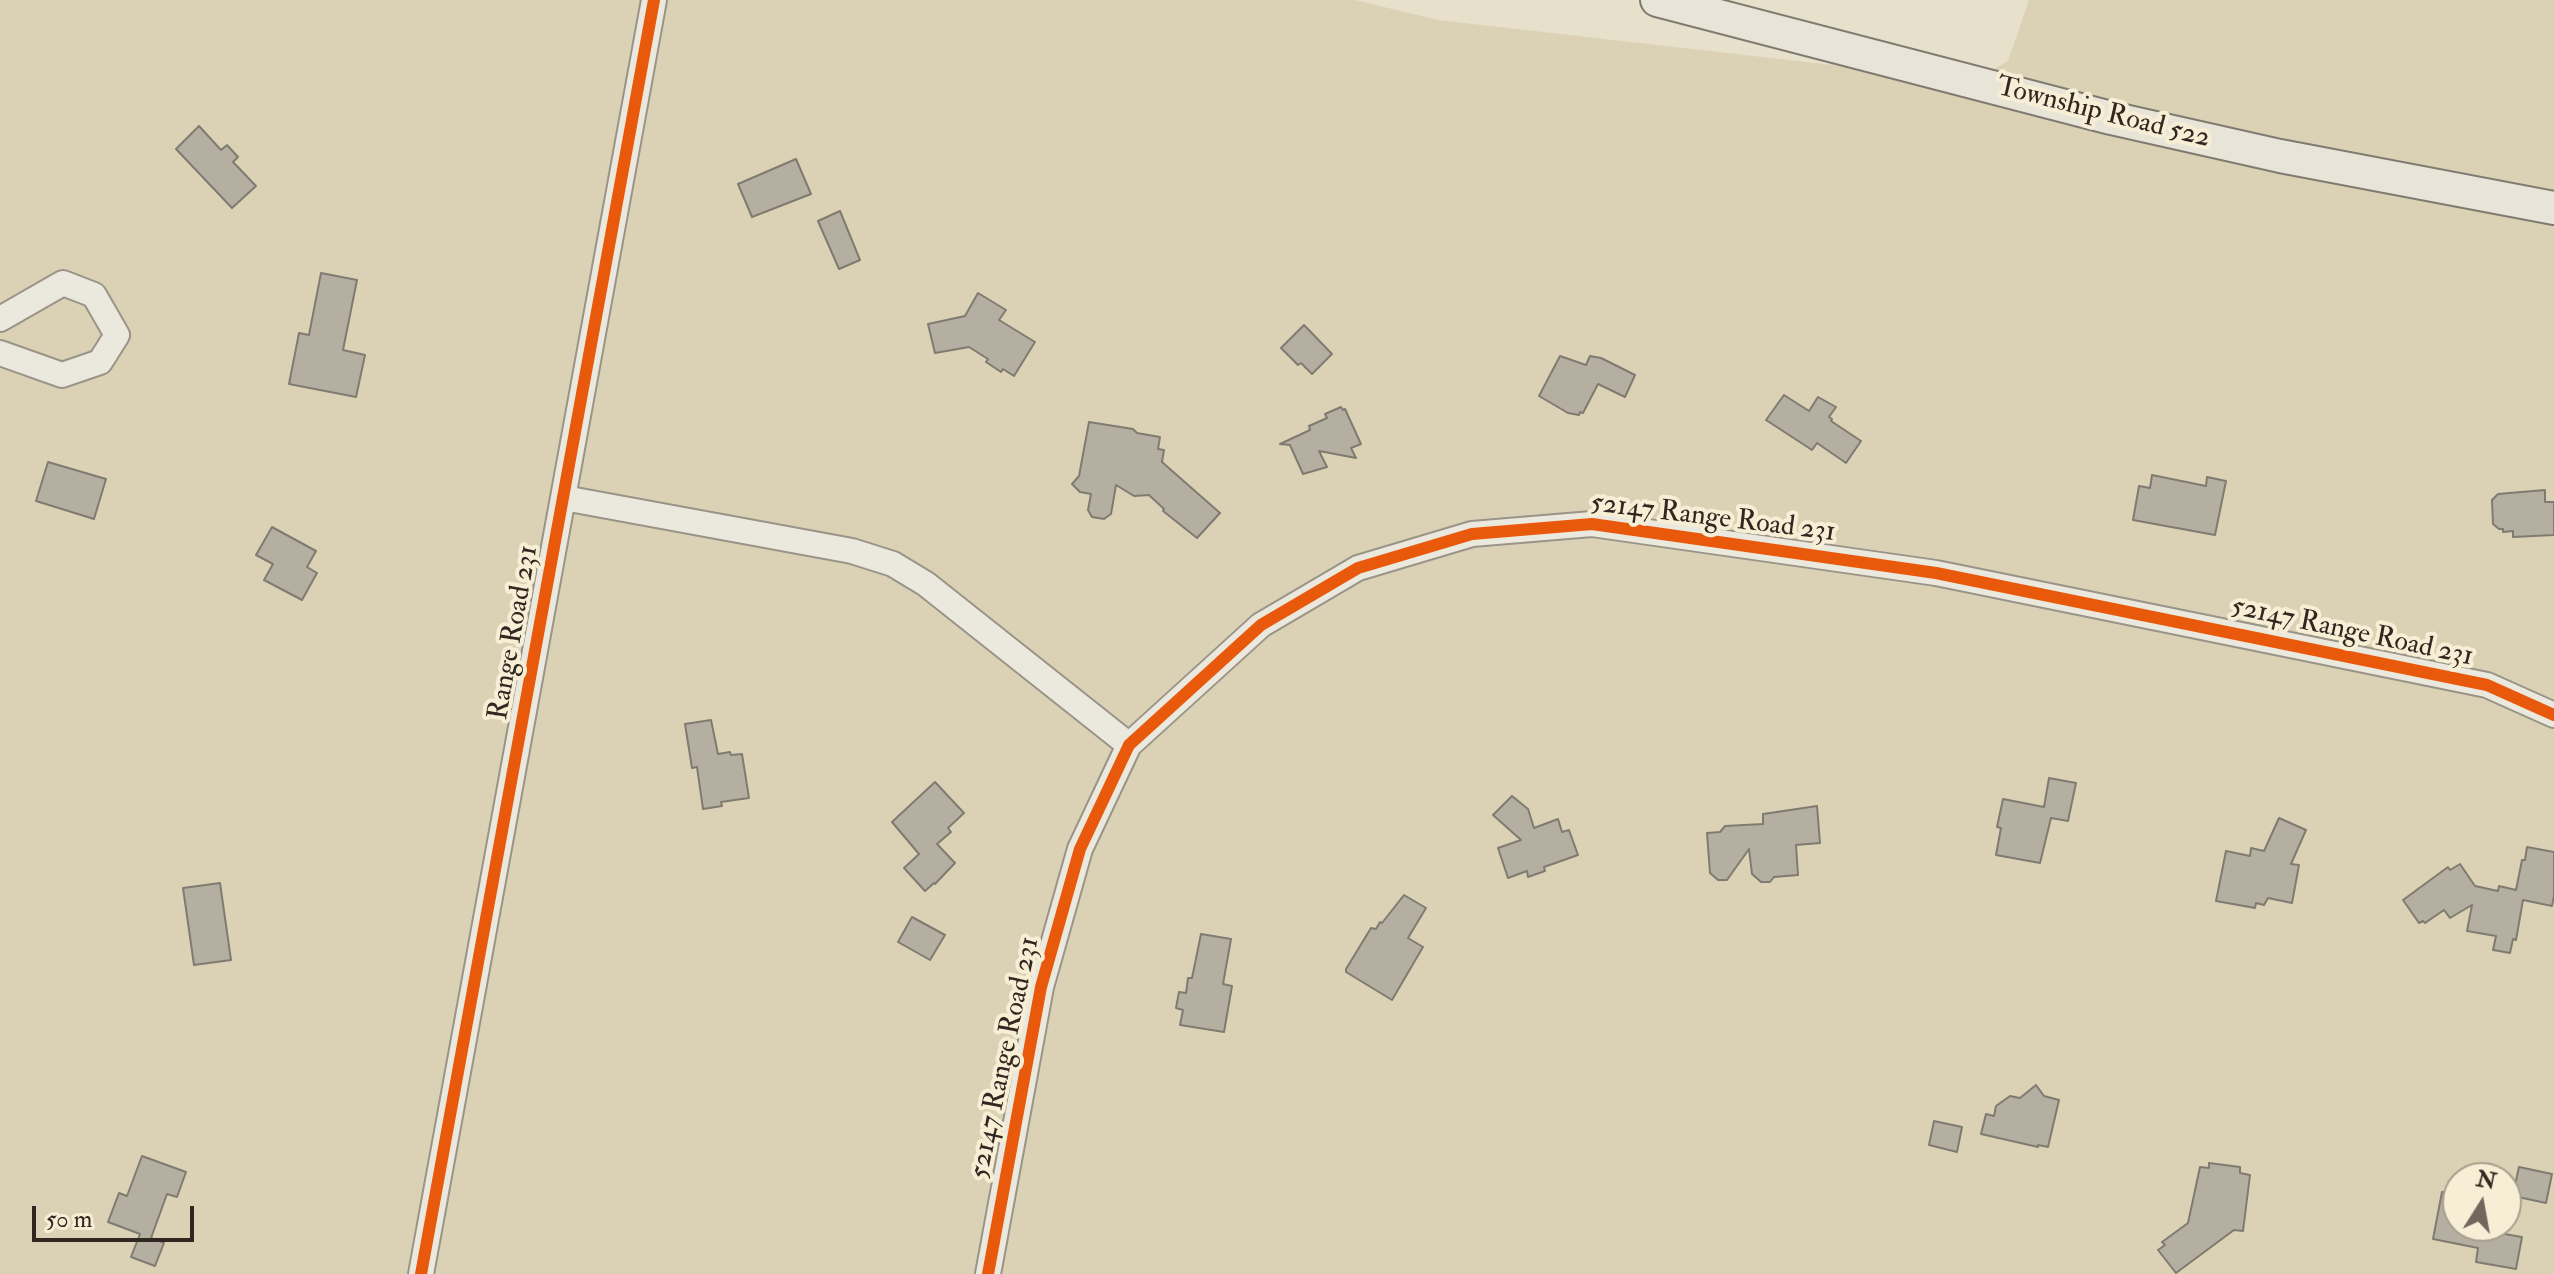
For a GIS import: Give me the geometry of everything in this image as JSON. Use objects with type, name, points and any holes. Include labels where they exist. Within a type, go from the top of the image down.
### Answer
[{"type":"main road","name":"Township Road 522","points":[[1657,0],[2111,118],[2280,156],[2554,208]]},
{"type":"street","name":"Range Road 231","points":[[421,1274],[654,0]]},
{"type":"street","points":[[0,319],[63,283],[94,295],[117,335],[100,362],[62,375],[0,353]]},
{"type":"street","points":[[564,498],[852,551],[893,564],[963,611],[1129,745]]},
{"type":"street","name":"52147 Range Road 231","points":[[988,1274],[1041,987],[1080,849],[1129,745],[1261,625],[1358,568],[1472,534],[1592,524],[1936,573],[2487,685],[2554,715]]},
{"type":"shaded area","points":[[0,0],[1355,0],[1438,20],[1973,81],[2008,61],[2029,0],[2554,0],[2554,1274],[0,1274]]},
{"type":"building","points":[[199,126],[221,150],[227,145],[238,157],[233,162],[256,186],[232,208],[176,149]]},
{"type":"building","points":[[796,159],[811,194],[752,217],[738,184]]},
{"type":"building","points":[[840,211],[860,260],[839,269],[818,221]]},
{"type":"building","points":[[321,273],[357,280],[343,350],[365,355],[356,397],[289,384],[299,333],[309,335]]},
{"type":"building","points":[[978,293],[1006,310],[999,320],[1035,342],[1014,376],[1003,369],[1001,372],[969,347],[935,353],[928,324],[965,316]]},
{"type":"building","points":[[1304,325],[1332,354],[1312,374],[1281,348]]},
{"type":"building","points":[[1560,356],[1586,365],[1590,356],[1601,358],[1635,375],[1625,397],[1598,384],[1583,413],[1568,413],[1539,396]]},
{"type":"building","points":[[1784,395],[1809,411],[1818,397],[1836,407],[1829,417],[1831,421],[1861,441],[1846,463],[1817,443],[1812,450],[1766,420]]},
{"type":"building","points":[[1341,407],[1345,409],[1361,444],[1351,448],[1356,458],[1319,451],[1327,467],[1303,474],[1290,445],[1280,444],[1310,430],[1309,426],[1327,418],[1325,414]]},
{"type":"building","points":[[1089,422],[1160,437],[1158,449],[1164,450],[1162,462],[1220,513],[1197,538],[1163,511],[1149,495],[1134,496],[1116,485],[1111,514],[1104,519],[1092,517],[1088,510],[1091,494],[1080,492],[1072,484],[1079,476]]},
{"type":"building","points":[[48,462],[106,479],[94,519],[36,501]]},
{"type":"building","points":[[2152,475],[2206,486],[2207,477],[2226,481],[2215,535],[2133,520],[2139,486],[2150,488]]},
{"type":"building","points":[[2545,490],[2545,502],[2554,502],[2554,535],[2513,537],[2513,531],[2503,532],[2493,524],[2492,500],[2498,494]]},
{"type":"building","points":[[272,527],[316,551],[307,567],[317,573],[302,600],[264,580],[273,564],[256,555]]},
{"type":"building","points":[[711,720],[718,754],[742,754],[749,798],[721,802],[722,806],[703,809],[697,767],[692,768],[685,724]]},
{"type":"building","points":[[2049,778],[2076,783],[2068,821],[2051,818],[2040,863],[1996,855],[2001,828],[1997,827],[2003,799],[2044,807]]},
{"type":"building","points":[[935,782],[964,813],[948,828],[951,832],[937,844],[955,863],[925,891],[904,868],[919,854],[892,822]]},
{"type":"building","points":[[1512,796],[1528,809],[1534,828],[1558,819],[1562,832],[1569,830],[1578,855],[1544,867],[1545,871],[1528,877],[1527,871],[1508,878],[1498,848],[1521,840],[1493,815]]},
{"type":"building","points":[[1817,806],[1820,843],[1796,845],[1798,875],[1774,877],[1770,882],[1761,882],[1752,874],[1749,849],[1727,880],[1718,880],[1710,873],[1707,833],[1720,832],[1725,826],[1763,824],[1763,814]]},
{"type":"building","points":[[2279,818],[2306,830],[2291,864],[2299,865],[2292,903],[2268,898],[2264,905],[2256,903],[2255,908],[2216,901],[2226,851],[2250,856],[2251,848],[2264,851]]},
{"type":"building","points":[[2527,847],[2554,852],[2554,896],[2552,906],[2523,900],[2516,940],[2513,939],[2510,953],[2493,950],[2496,936],[2467,931],[2472,905],[2450,918],[2444,910],[2425,923],[2419,923],[2403,900],[2448,867],[2450,870],[2460,864],[2475,886],[2498,891],[2499,886],[2516,890]]},
{"type":"building","points":[[220,883],[231,960],[194,965],[183,888]]},
{"type":"building","points":[[1404,895],[1426,908],[1408,938],[1423,947],[1392,1000],[1346,972],[1346,969],[1371,928],[1376,929],[1382,923]]},
{"type":"building","points":[[912,917],[945,935],[930,960],[898,942]]},
{"type":"building","points":[[1201,934],[1231,939],[1223,984],[1232,986],[1224,1032],[1180,1025],[1183,1010],[1176,1008],[1179,992],[1186,993],[1188,978],[1192,978]]},
{"type":"building","points":[[2036,1085],[2044,1096],[2059,1100],[2048,1147],[1981,1134],[1986,1114],[1994,1116],[1996,1106],[2010,1096],[2020,1098]]},
{"type":"building","points":[[1934,1121],[1962,1127],[1957,1152],[1929,1145]]},
{"type":"building","points":[[142,1156],[186,1172],[177,1197],[167,1194],[151,1238],[164,1243],[155,1266],[131,1257],[140,1234],[108,1222],[119,1193],[127,1196]]},
{"type":"building","points":[[2209,1163],[2240,1167],[2240,1173],[2250,1175],[2243,1231],[2234,1230],[2176,1273],[2158,1250],[2165,1245],[2162,1242],[2188,1223],[2200,1167],[2209,1168]]},
{"type":"building","points":[[2522,1168],[2552,1174],[2546,1203],[2522,1198]]},
{"type":"building","points":[[2442,1192],[2442,1241],[2433,1239]]},
{"type":"building","points":[[2448,1242],[2521,1242],[2516,1269],[2476,1262],[2478,1248]]},
{"type":"cycle path","points":[[421,1274],[654,0]]},
{"type":"cycle path","points":[[988,1274],[1041,987],[1080,849],[1129,745],[1261,625],[1358,568],[1472,534],[1592,524],[1936,573],[2487,685],[2554,715]]}]
